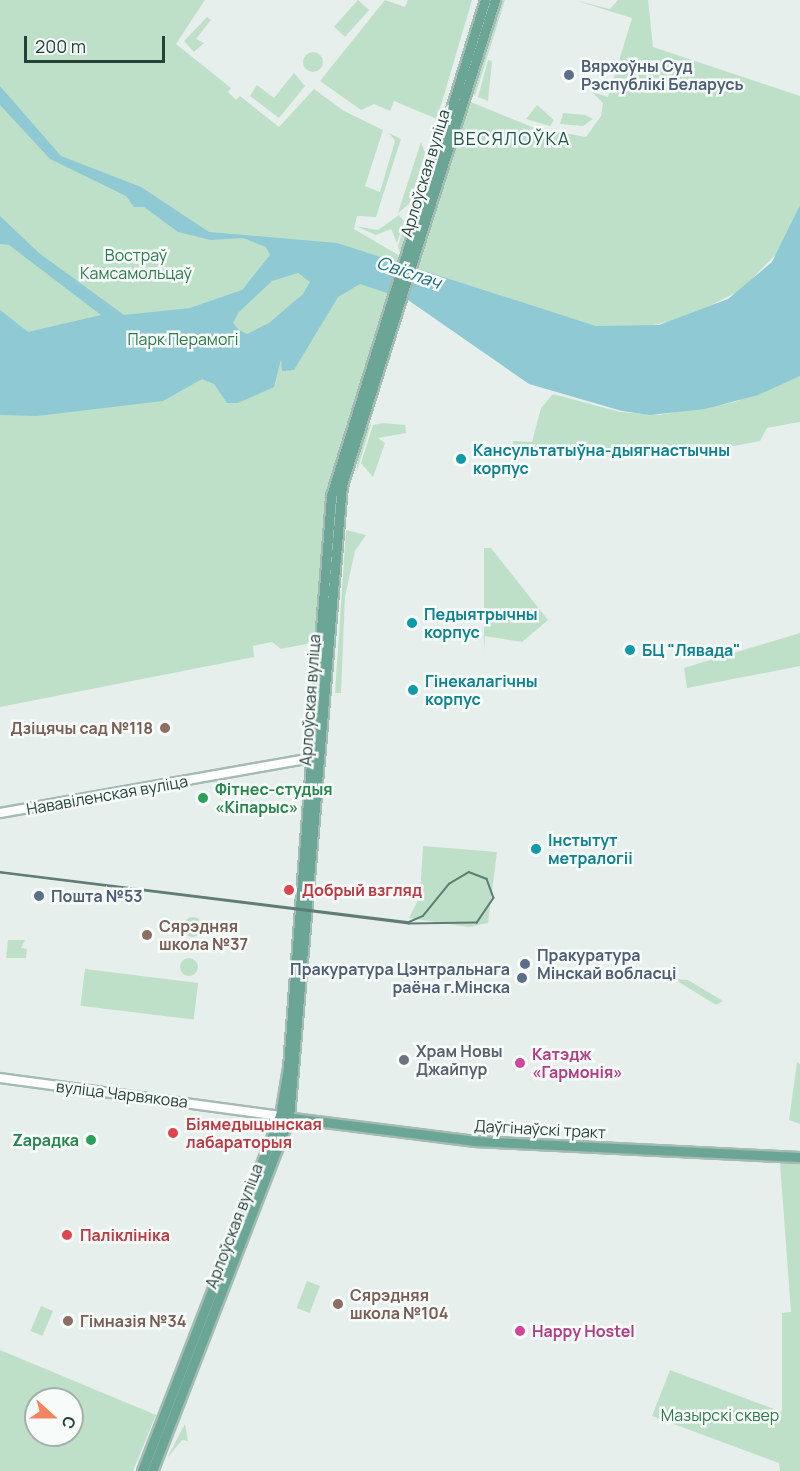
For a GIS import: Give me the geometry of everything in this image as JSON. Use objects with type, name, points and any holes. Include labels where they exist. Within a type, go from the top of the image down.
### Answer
[{"type":"main road","name":"Арлоўская вуліца","points":[[460,96],[485,0]]},
{"type":"main road","name":"Арлоўская вуліца","points":[[152,1471],[285,1117],[308,872],[330,512],[355,424],[460,96],[495,0]]},
{"type":"main road","name":"Нававіленская вуліца","points":[[0,813],[316,757]]},
{"type":"main road","name":"вуліца Чарвякова","points":[[0,1078],[285,1117]]},
{"type":"main road","name":"Арлоўская вуліца","points":[[142,1471],[285,1117]]},
{"type":"main road","name":"Даўгінаўскі тракт","points":[[285,1117],[474,1141],[800,1157]]},
{"type":"green space","name":"Парк Перамогі","points":[[0,0],[205,0],[176,44],[231,88],[228,92],[236,100],[240,96],[279,127],[314,89],[344,111],[383,130],[365,186],[380,192],[395,141],[389,133],[401,139],[376,217],[357,216],[354,229],[400,256],[333,475],[316,642],[281,649],[272,642],[253,646],[254,657],[0,707]]},
{"type":"green space","points":[[358,0],[369,10],[345,37],[334,27]]},
{"type":"green space","points":[[385,0],[405,7],[408,0],[472,0],[437,119],[394,101],[390,111],[374,104],[361,110],[320,81]]},
{"type":"green space","points":[[500,0],[505,0],[475,96],[471,91]]},
{"type":"green space","points":[[574,0],[610,9],[618,0],[648,0],[653,47],[800,96],[800,205],[779,251],[741,290],[686,318],[644,327],[596,326],[417,271],[468,101],[532,127],[586,137],[601,116],[603,103],[592,92],[608,97],[632,18]]},
{"type":"green space","points":[[207,17],[211,20],[196,39],[204,43],[194,52],[184,41]]},
{"type":"green space","points":[[313,52],[320,55],[323,62],[320,69],[313,72],[306,69],[303,62],[306,55]]},
{"type":"green space","points":[[488,60],[492,61],[488,101],[478,97]]},
{"type":"green space","points":[[294,73],[305,86],[279,118],[250,96],[257,85],[274,98]]},
{"type":"green space","points":[[537,105],[554,120],[550,126],[526,119]]},
{"type":"green space","points":[[563,113],[585,115],[593,119],[583,126],[560,124]]},
{"type":"green space","points":[[421,142],[425,153],[409,204],[398,213]]},
{"type":"green space","points":[[428,152],[433,155],[400,253],[398,246]]},
{"type":"green space","points":[[399,215],[404,221],[397,243],[391,229],[376,235],[356,226],[378,230]]},
{"type":"green space","points":[[402,311],[404,317],[303,349],[301,344]]},
{"type":"green space","points":[[800,375],[800,422],[767,428],[760,441],[692,454],[513,450],[513,441],[532,442],[541,408],[553,394],[620,412],[659,415],[735,402]]},
{"type":"green space","points":[[372,421],[356,474],[360,441]]},
{"type":"green space","points":[[383,423],[405,425],[406,433],[378,438],[385,443],[373,477],[361,463],[373,425]]},
{"type":"green space","points":[[346,530],[366,535],[355,551],[345,597],[341,693],[335,693]]},
{"type":"green space","points":[[484,548],[491,548],[548,620],[522,642],[485,636],[484,651]]},
{"type":"green space","points":[[800,633],[800,666],[687,688],[684,668]]},
{"type":"green space","points":[[423,846],[497,852],[488,923],[469,927],[409,918],[420,896]]},
{"type":"green space","points":[[189,917],[197,917],[203,923],[203,931],[197,937],[189,937],[183,931],[183,923]]},
{"type":"green space","points":[[8,940],[25,940],[21,948],[27,949],[26,958],[6,958]]},
{"type":"green space","points":[[189,958],[195,961],[198,967],[195,973],[189,976],[183,973],[180,967],[183,961]]},
{"type":"green space","points":[[85,969],[198,983],[194,1020],[80,1006]]},
{"type":"green space","points":[[674,979],[688,980],[723,1001],[716,1005]]},
{"type":"green space","points":[[797,1062],[800,1064],[800,1124],[789,1120]]},
{"type":"green space","name":"Мазырскі сквер","points":[[780,1163],[800,1164],[800,1471],[780,1471],[779,1463],[652,1416],[670,1370],[782,1412],[782,1313],[791,1312]]},
{"type":"green space","points":[[307,1281],[320,1286],[310,1313],[297,1308]]},
{"type":"green space","points":[[41,1306],[53,1311],[42,1336],[30,1331]]},
{"type":"green space","points":[[0,1350],[156,1415],[133,1471],[0,1471]]},
{"type":"green space","points":[[185,1424],[188,1441],[182,1440],[167,1458]]},
{"type":"water","name":"Свіслач","points":[[0,86],[61,156],[141,187],[209,232],[337,243],[596,326],[659,325],[728,299],[772,262],[800,205],[800,376],[758,395],[705,409],[650,415],[622,411],[529,384],[408,300],[360,284],[338,297],[294,370],[282,371],[281,359],[274,387],[238,403],[227,403],[214,384],[202,379],[163,401],[37,416],[0,415],[0,310],[28,332],[101,315],[9,245],[0,244],[0,216],[39,253],[124,315],[190,308],[242,290],[270,255],[266,247],[243,238],[211,240],[178,232],[144,207],[134,207],[126,196],[50,159],[0,105]],"holes":[[[298,273],[310,282],[303,294],[269,323],[247,334],[233,323],[239,312],[272,281]]]},
{"type":"tram line","points":[[0,872],[409,922],[423,916],[449,884],[469,872],[487,879],[494,898],[477,923],[409,924],[0,873]]},
{"type":"place","name":"Вярхоўны Суд Рэспублікі Беларусь","points":[[569,75]]},
{"type":"place","name":"Кансультатыўна-дыягнастычны корпус","points":[[461,459]]},
{"type":"place","name":"Педыятрычны корпус","points":[[412,623]]},
{"type":"place","name":"БЦ \"Лявада\"","points":[[630,650]]},
{"type":"place","name":"Гінекалагічны корпус","points":[[413,690]]},
{"type":"place","name":"Дзіцячы сад №118","points":[[165,728]]},
{"type":"place","name":"Фітнес-студыя «Кіпарыс»","points":[[203,798]]},
{"type":"place","name":"Інстытут метралогіі","points":[[536,849]]},
{"type":"place","name":"Добрый взгляд","points":[[289,890]]},
{"type":"place","name":"Пошта №53","points":[[39,896]]},
{"type":"place","name":"Сярэдняя школа №37","points":[[147,935]]},
{"type":"place","name":"Пракуратура Мінскай вобласці","points":[[525,964]]},
{"type":"place","name":"Пракуратура Цэнтральнага раёна г.Мінска","points":[[522,978]]},
{"type":"place","name":"Храм Новы Джайпур","points":[[404,1060]]},
{"type":"place","name":"Катэдж «Гармонія»","points":[[520,1063]]},
{"type":"place","name":"Біямедыцынская лабараторыя","points":[[173,1133]]},
{"type":"place","name":"Zарадка","points":[[91,1140]]},
{"type":"place","name":"Паліклініка","points":[[67,1235]]},
{"type":"place","name":"Сярэдняя школа №104","points":[[338,1304]]},
{"type":"place","name":"Гімназія №34","points":[[68,1321]]},
{"type":"place","name":"Happy Hostel","points":[[520,1331]]},
{"type":"district","name":"ВЕСЯЛОЎКА","points":[[512,138]]},
{"type":"park label","name":"Востраў Камсамольцаў","points":[[136,264]]}]
